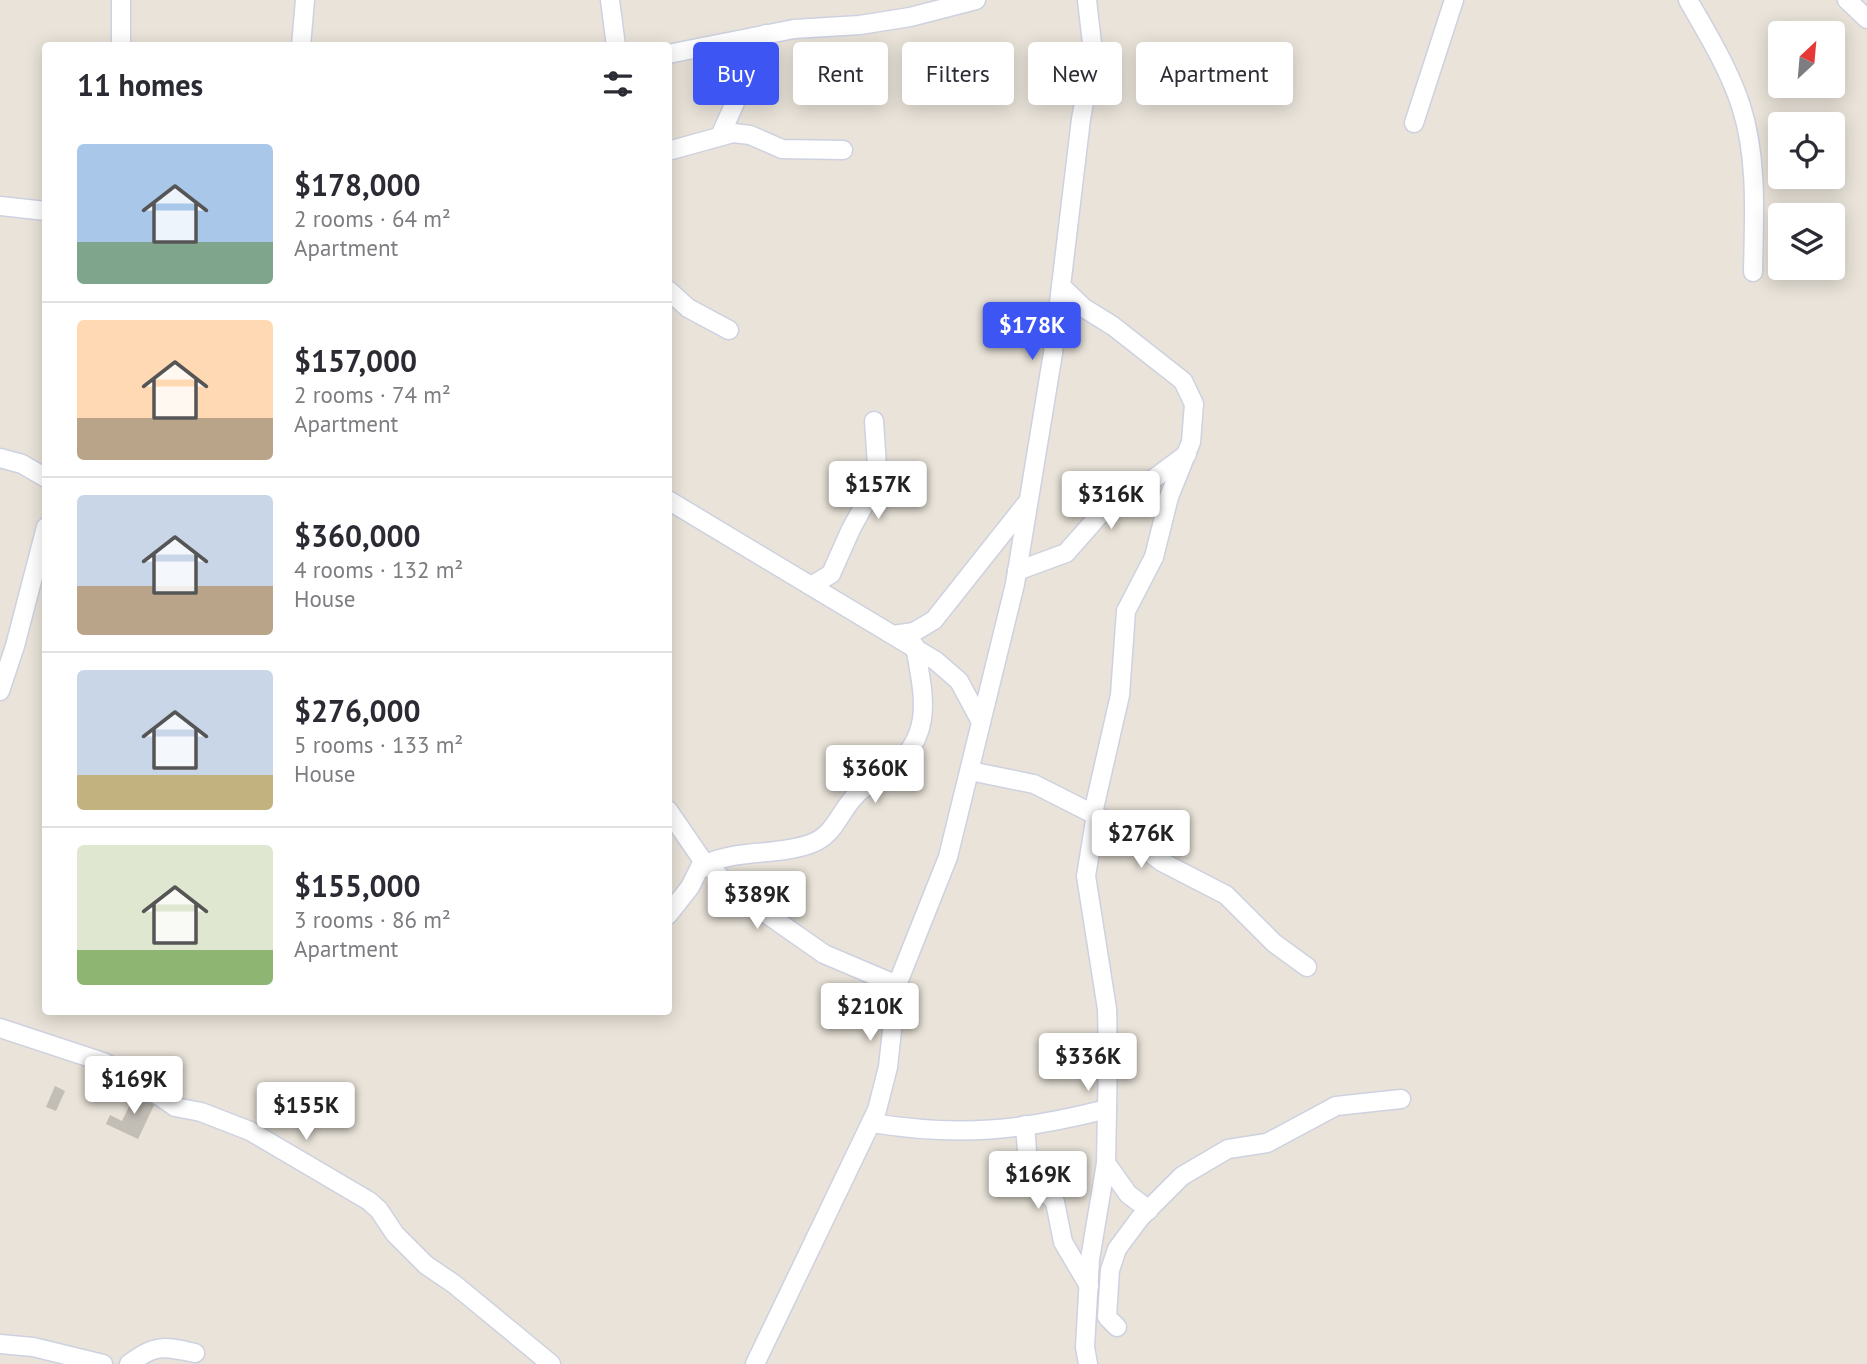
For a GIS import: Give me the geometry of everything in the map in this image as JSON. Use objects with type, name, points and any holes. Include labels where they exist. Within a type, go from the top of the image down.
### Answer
[{"type":"street","points":[[121,0],[121,42]]},
{"type":"street","points":[[301,42],[305,0]]},
{"type":"street","points":[[610,0],[615,42]]},
{"type":"street","points":[[672,53],[766,34],[860,25],[936,12],[976,0]]},
{"type":"street","points":[[755,1364],[872,1123],[888,1067],[897,985],[948,857],[970,771],[1017,571],[1054,353],[1081,119],[1093,52],[1087,0]]},
{"type":"street","points":[[1415,123],[1454,0]]},
{"type":"street","points":[[1688,0],[1728,74],[1741,106],[1750,144],[1755,194],[1753,272]]},
{"type":"street","points":[[1847,0],[1867,19]]},
{"type":"street","points":[[720,136],[766,34]]},
{"type":"street","points":[[672,150],[733,132],[750,135],[782,149],[843,150]]},
{"type":"street","points":[[0,206],[42,211]]},
{"type":"street","points":[[1061,286],[1084,308],[1113,326],[1183,381],[1194,404],[1193,432],[1169,497],[1154,557],[1126,611],[1120,695],[1094,814],[1086,876],[1107,1009],[1106,1163],[1090,1259],[1085,1348],[1088,1364]]},
{"type":"street","points":[[672,294],[688,308],[729,330]]},
{"type":"street","points":[[811,586],[831,574],[851,528],[876,488],[878,480],[874,421]]},
{"type":"street","points":[[1017,571],[1066,553],[1103,511],[1125,500],[1187,454]]},
{"type":"street","points":[[0,458],[38,470],[42,474]]},
{"type":"street","points":[[893,635],[914,632],[934,620],[1028,501]]},
{"type":"street","points":[[672,502],[915,646],[959,681],[980,720]]},
{"type":"street","points":[[0,691],[15,646],[42,542]]},
{"type":"street","points":[[672,910],[704,863],[724,856],[811,844],[835,827],[858,793],[898,764],[921,732],[924,717],[915,646]]},
{"type":"street","points":[[970,771],[1034,785],[1094,814],[1162,862],[1226,895],[1274,943],[1307,967]]},
{"type":"street","points":[[672,816],[704,863],[741,895],[824,954],[897,985]]},
{"type":"street","points":[[0,1028],[103,1062],[131,1076],[175,1107],[212,1116],[271,1141],[369,1201],[379,1210],[395,1234],[426,1265],[454,1284],[551,1364]]},
{"type":"street","points":[[1117,1326],[1107,1317],[1113,1258],[1129,1231],[1182,1176],[1228,1149],[1267,1143],[1336,1106],[1401,1099]]},
{"type":"street","points":[[872,1123],[916,1130],[967,1133],[1107,1109]]},
{"type":"street","points":[[1025,1125],[1028,1164],[1034,1180],[1055,1202],[1063,1242],[1090,1288]]},
{"type":"street","points":[[1106,1163],[1128,1194],[1149,1210]]},
{"type":"street","points":[[0,1344],[33,1347],[103,1364]]},
{"type":"street","points":[[129,1364],[152,1349],[162,1347],[195,1353]]},
{"type":"building","points":[[55,1086],[65,1091],[56,1111],[46,1107]]},
{"type":"building","points":[[136,1092],[156,1101],[138,1139],[106,1124],[110,1115],[122,1121]]}]
